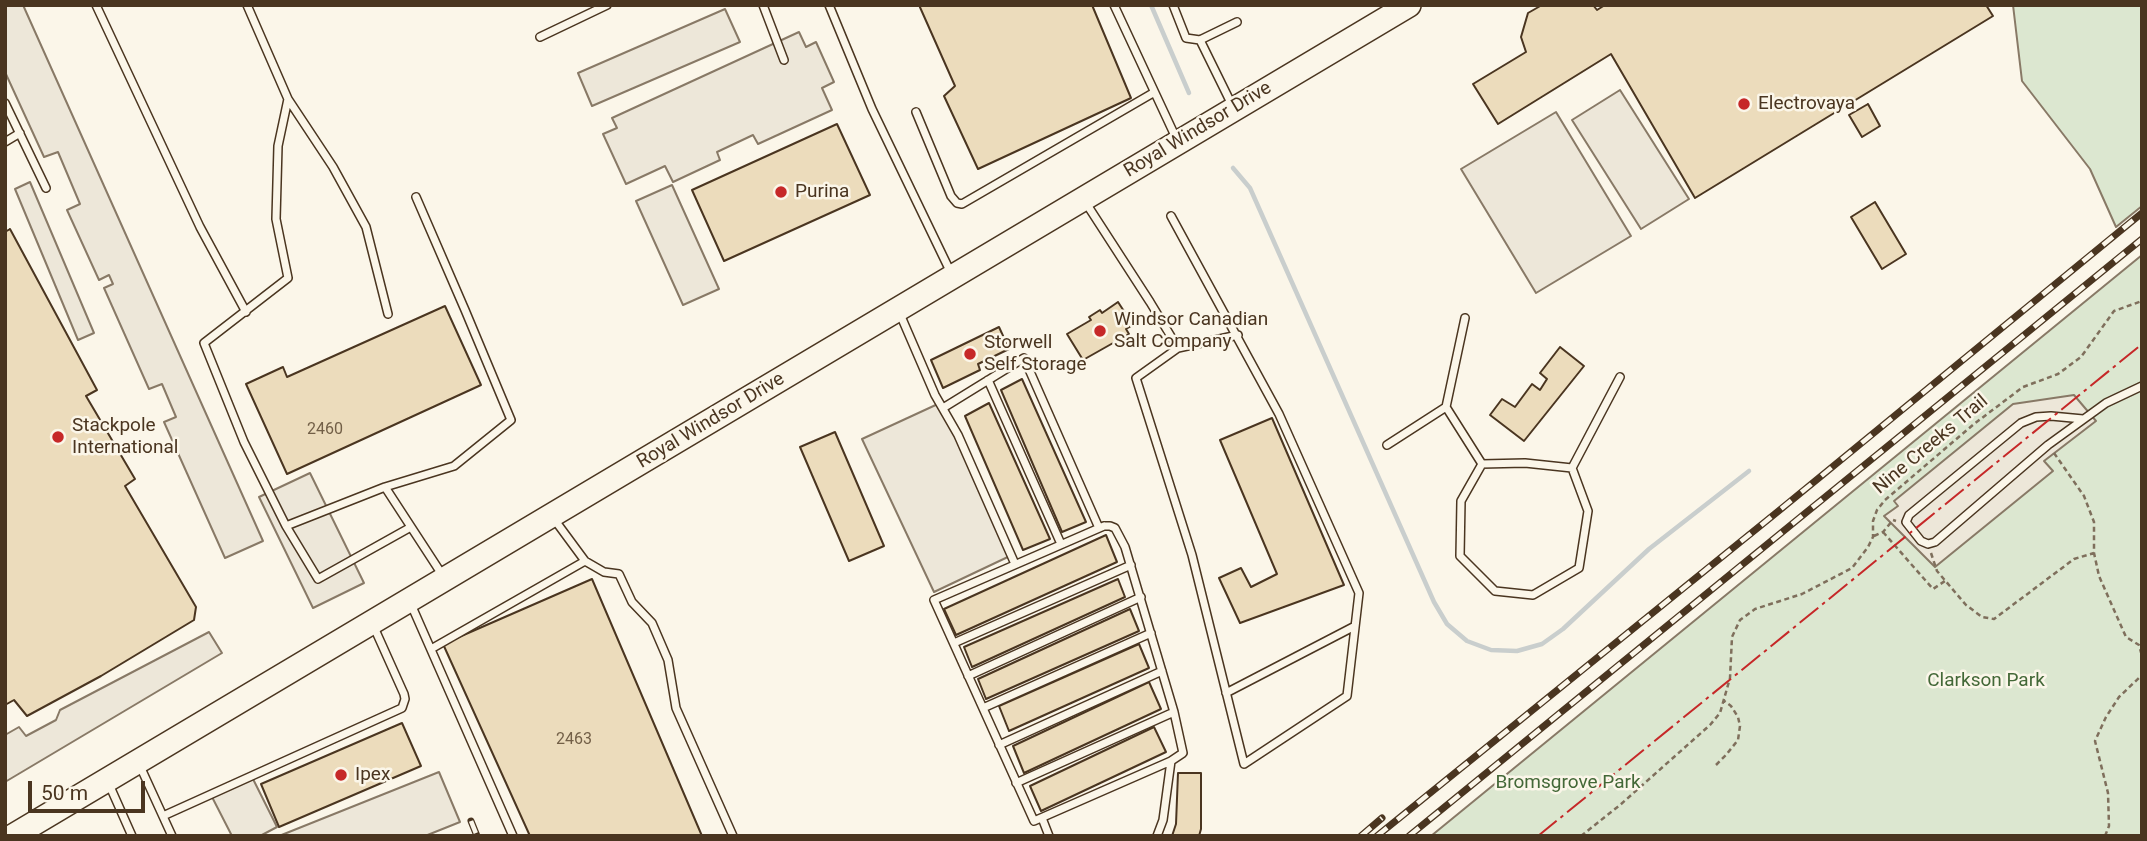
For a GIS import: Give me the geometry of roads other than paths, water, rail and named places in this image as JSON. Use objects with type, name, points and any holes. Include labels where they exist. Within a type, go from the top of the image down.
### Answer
[{"type":"main road","name":"Royal Windsor Drive","points":[[13,836],[40,825],[107,780],[1409,5]]},
{"type":"lane","points":[[96,5],[200,227],[246,312]]},
{"type":"lane","points":[[247,5],[288,99],[333,167],[366,227],[388,314]]},
{"type":"lane","points":[[540,37],[607,5]]},
{"type":"lane","points":[[763,5],[784,60]]},
{"type":"lane","points":[[828,5],[872,109],[953,277]]},
{"type":"lane","points":[[1114,5],[1178,142]]},
{"type":"lane","points":[[1173,5],[1186,38],[1200,40],[1237,22]]},
{"type":"lane","points":[[1200,40],[1234,110]]},
{"type":"lane","points":[[916,112],[951,196],[957,203],[962,204],[1153,93]]},
{"type":"lane","points":[[288,99],[278,146],[276,219],[288,278],[204,343],[244,442],[286,526],[318,579],[411,527]]},
{"type":"lane","points":[[5,103],[46,188]]},
{"type":"lane","points":[[5,142],[20,133]]},
{"type":"lane","points":[[286,526],[384,487],[454,466],[511,420],[416,197]]},
{"type":"lane","points":[[1084,199],[1178,348]]},
{"type":"lane","points":[[1171,216],[1237,335],[1279,414],[1359,593],[1347,696],[1244,764],[1192,555],[1136,378],[1178,348],[1237,335]]},
{"type":"lane","points":[[898,309],[935,395],[958,435],[1015,564]]},
{"type":"lane","points":[[1465,318],[1446,407],[1482,464]]},
{"type":"lane","points":[[943,408],[1024,358],[1099,528]]},
{"type":"lane","points":[[1482,464],[1461,501],[1460,556],[1495,591],[1533,595],[1579,568],[1588,511],[1573,468],[1620,377]]},
{"type":"lane","points":[[988,380],[1061,544]]},
{"type":"lane","points":[[2083,419],[2051,416],[2036,417],[2021,423],[1909,515],[1906,522],[1922,541],[1928,544],[1935,542],[2048,445],[2106,403],[2142,386]]},
{"type":"lane","points":[[1387,445],[1446,407]]},
{"type":"lane","points":[[1482,464],[1525,463],[1573,468]]},
{"type":"lane","points":[[384,487],[445,579]]},
{"type":"lane","points":[[551,516],[585,561],[604,572],[619,574],[632,602],[654,626],[668,660],[676,708],[733,836]]},
{"type":"lane","points":[[1099,528],[1115,528],[1132,565],[1184,753],[1034,821],[934,600],[1099,528]]},
{"type":"lane","points":[[431,649],[585,561]]},
{"type":"lane","points":[[954,643],[1132,565]]},
{"type":"lane","points":[[968,676],[1141,597]]},
{"type":"lane","points":[[409,601],[513,836]]},
{"type":"lane","points":[[163,816],[402,708],[404,694],[372,623]]},
{"type":"lane","points":[[1226,693],[1355,626]]},
{"type":"lane","points":[[983,708],[1151,633]]},
{"type":"lane","points":[[999,745],[1162,671]]},
{"type":"lane","points":[[1016,783],[1174,712]]},
{"type":"lane","points":[[1157,836],[1163,820],[1171,761]]},
{"type":"lane","points":[[138,762],[172,836]]},
{"type":"lane","points":[[107,780],[132,836]]},
{"type":"lane","points":[[1042,818],[1049,836]]},
{"type":"waterway","points":[[1151,5],[1189,93]]},
{"type":"waterway","points":[[1233,168],[1250,188],[1434,602],[1447,624],[1467,641],[1491,650],[1517,651],[1542,644],[1563,629],[1649,549],[1749,471]]},
{"type":"railway","points":[[1377,836],[2142,213]]},
{"type":"railway","points":[[1409,836],[2142,239]]},
{"type":"railway","points":[[1361,836],[1382,818]]},
{"type":"railway","points":[[471,821],[477,836]]},
{"type":"place","name":"Electrovaya","points":[[1744,104]]},
{"type":"place","name":"Purina","points":[[781,192]]},
{"type":"place","name":"Windsor Canadian Salt Company","points":[[1100,331]]},
{"type":"place","name":"Storwell Self Storage","points":[[970,354]]},
{"type":"place","name":"Stackpole International","points":[[58,437]]},
{"type":"place","name":"Ipex","points":[[341,775]]},
{"type":"park label","name":"Clarkson Park","points":[[1986,681]]},
{"type":"park label","name":"Bromsgrove Park","points":[[1568,783]]}]
